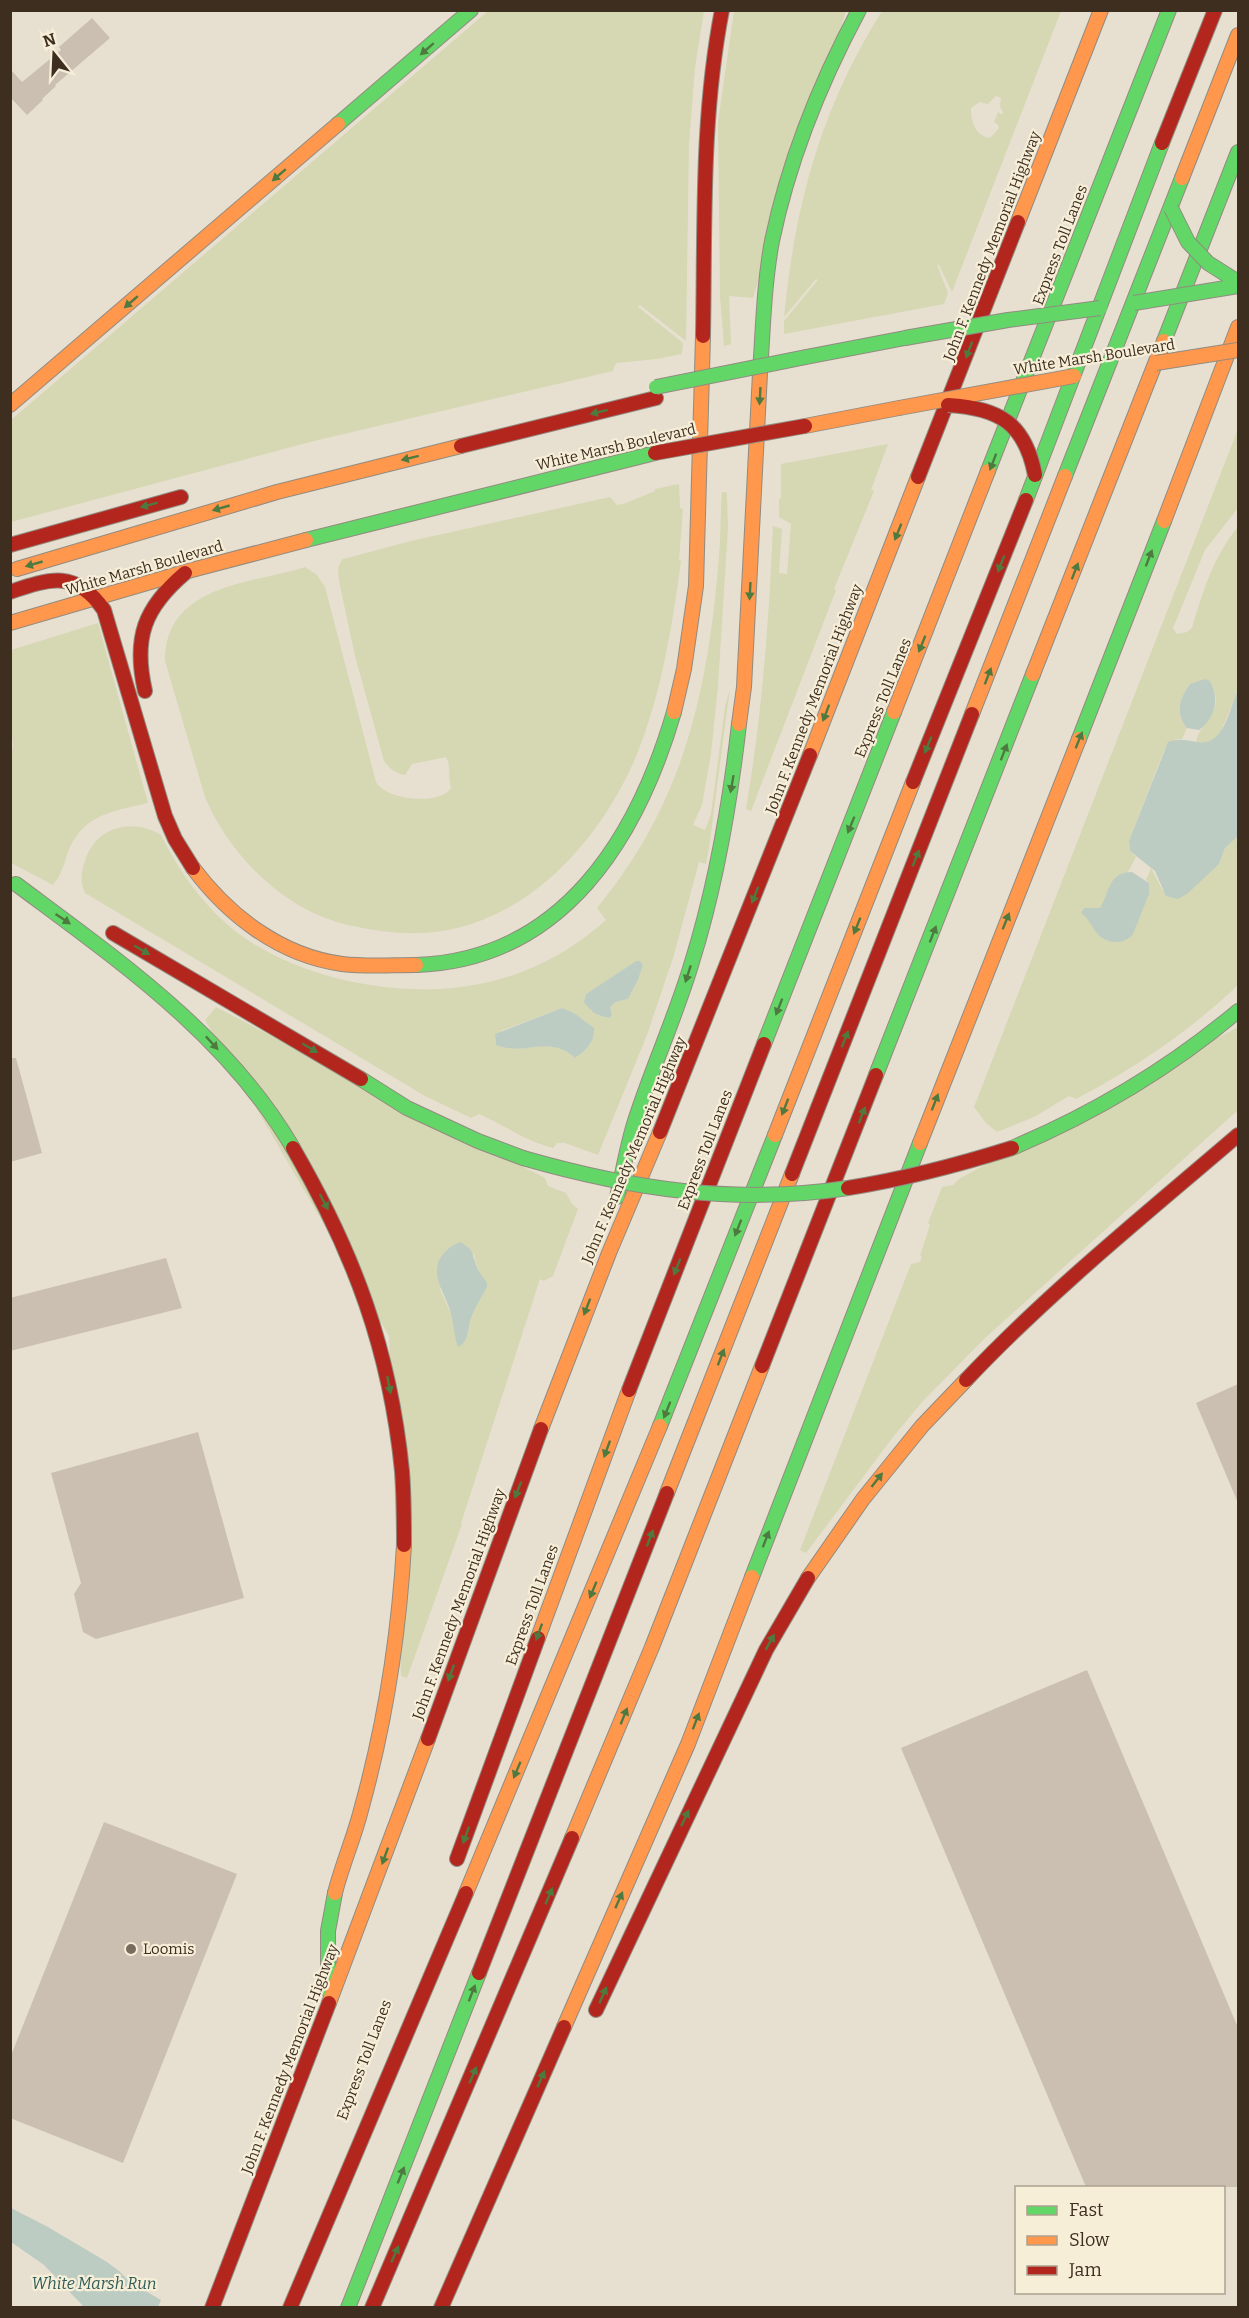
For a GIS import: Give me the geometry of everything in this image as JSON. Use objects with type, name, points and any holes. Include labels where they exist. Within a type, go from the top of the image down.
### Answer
[{"type":"highway","points":[[10,405],[471,10]]},
{"type":"highway","points":[[10,592],[42,581],[60,579],[81,586],[97,598],[106,617],[139,734],[169,825],[179,847],[216,895],[234,913],[277,942],[310,957],[351,966],[448,962],[483,952],[518,937],[570,903],[605,862],[639,810],[663,757],[681,681],[696,586],[704,345],[706,156],[711,78],[722,10]]},
{"type":"highway","points":[[609,1253],[627,1150],[693,960],[716,870],[734,768],[744,687],[763,321],[772,242],[791,165],[807,120],[836,53],[859,10]]},
{"type":"highway","name":"John F. Kennedy Memorial Highway","points":[[212,2307],[329,2004],[504,1528],[609,1253],[684,1076],[1101,10]]},
{"type":"highway","name":"Express Toll Lanes","points":[[453,1869],[625,1400],[1169,10]]},
{"type":"highway","points":[[288,2307],[625,1514],[1022,509],[1148,178],[1215,10]]},
{"type":"highway","points":[[348,2307],[1056,504],[1113,370],[1134,303],[1239,35]]},
{"type":"highway","points":[[372,2307],[486,2046],[652,1647],[1239,152]]},
{"type":"highway","points":[[1171,208],[1188,242],[1208,263],[1239,284]]},
{"type":"highway","points":[[10,571],[288,489],[656,392],[774,364],[1008,320],[1134,303],[1239,284]]},
{"type":"highway","points":[[441,2307],[688,1744],[836,1355],[1239,327]]},
{"type":"highway","name":"White Marsh Boulevard","points":[[1137,366],[1239,350]]},
{"type":"highway","name":"White Marsh Boulevard","points":[[10,623],[188,571],[463,499],[655,453],[1113,370]]},
{"type":"highway","points":[[566,406],[656,392]]},
{"type":"highway","points":[[899,408],[956,405],[996,416],[1012,424],[1022,434],[1031,453],[1035,475]]},
{"type":"highway","points":[[10,545],[198,492]]},
{"type":"highway","points":[[150,706],[139,668],[144,623],[162,594],[188,571]]},
{"type":"highway","points":[[13,883],[74,910]]},
{"type":"highway","points":[[13,883],[117,957],[154,988],[199,1028],[245,1081],[284,1133],[326,1207],[358,1276],[375,1328],[392,1400],[400,1465],[404,1542],[402,1577],[395,1644],[382,1723],[360,1812],[331,1908],[326,1960],[329,2004]]},
{"type":"highway","points":[[98,924],[319,1053],[407,1108],[478,1141],[523,1158],[583,1176],[642,1188],[722,1195],[784,1195],[838,1191],[898,1181],[959,1166],[1012,1148],[1062,1126],[1120,1096],[1171,1065],[1239,1011]]},
{"type":"highway","points":[[332,948],[375,962],[413,965]]},
{"type":"highway","points":[[590,2024],[753,1674],[800,1590],[843,1526],[899,1452],[978,1365],[1029,1317],[1236,1136]]},
{"type":"highway","name":"Express Toll Lanes","points":[[288,2307],[395,2024]]},
{"type":"highway","points":[[518,2132],[549,2098]]},
{"type":"green space","points":[[488,11],[704,11],[695,68],[689,144],[686,341],[640,305],[638,307],[683,343],[682,354],[616,363],[613,371],[314,441],[11,522],[11,420]]},
{"type":"green space","points":[[734,11],[846,11],[753,298],[729,296],[731,344],[724,346],[720,296],[718,122]]},
{"type":"green space","points":[[882,11],[1061,11],[952,292],[937,265],[948,293],[944,304],[784,334],[784,321],[818,280],[816,279],[784,317],[795,235],[814,158],[827,121],[861,47]],"holes":[[[996,96],[1001,98],[1000,107],[1003,112],[1002,115],[998,112],[994,122],[999,128],[990,138],[985,137],[975,127],[971,108],[979,102],[988,104]]]},
{"type":"green space","points":[[1238,429],[1238,508],[1205,550],[1173,628],[1177,634],[1187,632],[1192,628],[1216,562],[1238,527],[1238,690],[1221,731],[1215,739],[1204,743],[1196,742],[1215,708],[1216,701],[1210,681],[1190,684],[1183,695],[1180,706],[1181,717],[1187,728],[1182,739],[1176,739],[1164,750],[1129,841],[1130,851],[1136,857],[1128,872],[1108,891],[1102,907],[1084,908],[1081,913],[1090,919],[1097,933],[1133,934],[1149,883],[1146,880],[1151,868],[1163,891],[1219,864],[1225,848],[1238,836],[1238,985],[1201,1018],[1161,1048],[1119,1075],[1076,1099],[1069,1096],[1034,1117],[997,1132],[986,1123],[974,1107]]},
{"type":"green space","points":[[888,444],[871,490],[874,491],[834,589],[836,590],[751,811],[746,809],[764,668],[773,526],[782,529],[779,573],[787,574],[791,524],[779,517],[781,464]]},
{"type":"green space","points":[[679,484],[680,508],[683,509],[679,560],[681,561],[669,636],[652,711],[635,759],[620,790],[602,820],[556,872],[529,894],[500,912],[468,925],[434,932],[404,933],[353,926],[306,909],[284,895],[245,861],[229,841],[205,797],[165,661],[168,637],[178,618],[192,604],[231,586],[305,567],[317,575],[325,587],[376,782],[390,793],[401,797],[425,799],[436,797],[445,794],[451,788],[446,757],[412,764],[405,775],[393,770],[384,761],[355,656],[339,581],[338,568],[342,559],[411,541],[610,497],[617,505],[623,504],[655,491],[655,489]]},
{"type":"green space","points":[[722,492],[727,494],[728,528],[718,686],[711,754],[702,805],[693,825],[705,830],[711,814],[725,707],[730,688],[709,848],[706,864],[699,862],[674,955],[647,1035],[598,1155],[565,1143],[557,1143],[553,1148],[543,1145],[479,1114],[471,1118],[425,1096],[85,893],[82,881],[83,869],[90,849],[97,840],[116,828],[138,827],[161,835],[176,863],[194,889],[215,913],[239,934],[266,951],[297,966],[330,977],[400,988],[435,989],[468,986],[500,979],[529,969],[570,948],[606,920],[597,908],[627,868],[652,827],[687,742],[708,652],[719,556]],"holes":[[[636,961],[640,961],[643,965],[628,999],[616,1002],[610,1007],[612,1015],[610,1018],[598,1015],[585,1002],[586,994]],[[562,1008],[574,1013],[594,1028],[589,1046],[575,1058],[556,1048],[516,1049],[496,1045],[495,1035],[503,1030]]]},
{"type":"green space","points":[[98,623],[148,803],[105,814],[87,825],[72,843],[60,875],[53,885],[11,863],[10,751],[13,748],[11,650]]},
{"type":"green space","points":[[216,1007],[545,1178],[548,1186],[566,1193],[578,1209],[553,1276],[544,1281],[540,1279],[462,1524],[407,1678],[401,1676],[389,1336],[205,1020]],"holes":[[[474,1254],[478,1270],[487,1287],[471,1316],[468,1335],[451,1314],[440,1289]]]},
{"type":"green space","points":[[1238,1027],[1238,1110],[984,1339],[923,1401],[893,1437],[806,1553],[800,1550],[911,1264],[920,1262],[922,1257],[920,1256],[930,1225],[928,1223],[942,1187],[953,1185],[959,1179]]},
{"type":"water","points":[[1205,679],[1210,681],[1215,695],[1212,714],[1199,730],[1187,728],[1180,711],[1183,695],[1190,684]]},
{"type":"water","points":[[1238,690],[1238,836],[1225,848],[1219,864],[1187,894],[1178,899],[1166,896],[1155,871],[1130,851],[1129,841],[1168,742],[1186,740],[1206,742],[1214,739],[1224,725]]},
{"type":"water","points":[[1132,872],[1149,883],[1149,894],[1133,934],[1120,942],[1109,941],[1096,932],[1081,913],[1084,908],[1100,908],[1114,879],[1118,875]]},
{"type":"water","points":[[636,961],[640,961],[643,965],[628,999],[616,1002],[610,1007],[612,1015],[610,1018],[592,1011],[584,1002],[586,994]]},
{"type":"water","points":[[562,1008],[574,1013],[594,1028],[589,1046],[575,1058],[556,1048],[516,1049],[496,1045],[495,1034]]},
{"type":"water","points":[[461,1242],[471,1250],[487,1287],[471,1318],[466,1339],[458,1347],[449,1306],[439,1283],[437,1267],[445,1252]]},
{"type":"water","name":"White Marsh Run","points":[[11,2208],[107,2262],[130,2282],[161,2300],[158,2307],[84,2307],[44,2265],[11,2242]]},
{"type":"building","points":[[92,18],[110,38],[55,85],[27,115],[10,97],[10,69],[22,82],[61,50],[59,47]]},
{"type":"building","points":[[10,1058],[16,1058],[42,1153],[10,1162]]},
{"type":"building","points":[[166,1258],[182,1308],[10,1351],[10,1298]]},
{"type":"building","points":[[1238,1384],[1238,1503],[1196,1403]]},
{"type":"building","points":[[198,1432],[244,1598],[96,1639],[83,1632],[74,1594],[81,1583],[51,1473]]},
{"type":"building","points":[[1087,1670],[1239,2030],[1239,2187],[1086,2186],[901,1748]]},
{"type":"building","points":[[104,1822],[237,1874],[123,2163],[10,2118],[10,2058]]},
{"type":"traffic: fast","points":[[338,124],[471,10]]},
{"type":"traffic: fast","points":[[760,373],[767,274],[772,241],[787,181],[807,122],[831,65],[859,10]]},
{"type":"traffic: fast","points":[[988,471],[1169,10]]},
{"type":"traffic: fast","points":[[1026,500],[1162,143]]},
{"type":"traffic: fast","points":[[1164,341],[1238,152]]},
{"type":"traffic: fast","points":[[1065,476],[1182,178]]},
{"type":"traffic: fast","points":[[1171,208],[1188,242],[1208,263],[1238,282]]},
{"type":"traffic: fast","points":[[1134,303],[1238,286]]},
{"type":"traffic: fast","points":[[905,338],[1008,320],[1100,308]]},
{"type":"traffic: fast","points":[[806,357],[905,338]]},
{"type":"traffic: fast","points":[[656,387],[806,357]]},
{"type":"traffic: fast","points":[[306,540],[655,453]]},
{"type":"traffic: fast","points":[[1079,739],[1164,521]]},
{"type":"traffic: fast","points":[[876,1075],[1033,674]]},
{"type":"traffic: fast","points":[[416,965],[468,958],[513,941],[552,916],[586,884],[615,846],[639,804],[674,712]]},
{"type":"traffic: fast","points":[[764,1044],[894,712]]},
{"type":"traffic: fast","points":[[617,1197],[635,1121],[686,982],[701,933],[727,814],[739,724]]},
{"type":"traffic: fast","points":[[16,884],[132,972],[204,1035],[266,1107],[293,1148]]},
{"type":"traffic: fast","points":[[1012,1148],[1102,1105],[1158,1071],[1238,1011]]},
{"type":"traffic: fast","points":[[361,1079],[407,1108],[478,1141],[523,1158]]},
{"type":"traffic: fast","points":[[660,1426],[775,1135]]},
{"type":"traffic: fast","points":[[752,1577],[920,1143]]},
{"type":"traffic: fast","points":[[523,1158],[603,1178],[684,1191],[765,1195],[848,1188]]},
{"type":"traffic: fast","points":[[328,1990],[328,1931],[335,1893]]},
{"type":"traffic: fast","points":[[348,2308],[479,1973]]},
{"type":"traffic: slow","points":[[1018,222],[1101,10]]},
{"type":"traffic: slow","points":[[1182,178],[1238,35]]},
{"type":"traffic: slow","points":[[10,405],[338,124]]},
{"type":"traffic: slow","points":[[1164,521],[1238,327]]},
{"type":"traffic: slow","points":[[674,712],[684,669],[696,586],[703,336]]},
{"type":"traffic: slow","points":[[1033,674],[1164,341]]},
{"type":"traffic: slow","points":[[1156,363],[1238,350]]},
{"type":"traffic: slow","points":[[739,724],[744,687],[760,373]]},
{"type":"traffic: slow","points":[[899,408],[1074,376]]},
{"type":"traffic: slow","points":[[805,426],[899,408]]},
{"type":"traffic: slow","points":[[17,569],[277,492],[461,446]]},
{"type":"traffic: slow","points":[[894,712],[988,471]]},
{"type":"traffic: slow","points":[[972,714],[1065,476]]},
{"type":"traffic: slow","points":[[810,755],[918,477]]},
{"type":"traffic: slow","points":[[10,623],[188,571],[306,540]]},
{"type":"traffic: slow","points":[[920,1143],[1079,739]]},
{"type":"traffic: slow","points":[[775,1135],[913,782]]},
{"type":"traffic: slow","points":[[193,868],[207,886],[240,917],[258,931],[298,952],[320,960],[342,964],[416,965]]},
{"type":"traffic: slow","points":[[541,1429],[609,1253],[660,1132]]},
{"type":"traffic: slow","points":[[667,1493],[792,1174]]},
{"type":"traffic: slow","points":[[572,1838],[652,1647],[762,1366]]},
{"type":"traffic: slow","points":[[808,1578],[863,1499],[922,1426],[966,1380]]},
{"type":"traffic: slow","points":[[538,1638],[629,1390]]},
{"type":"traffic: slow","points":[[466,1893],[660,1426]]},
{"type":"traffic: slow","points":[[335,1893],[370,1778],[384,1712],[399,1612],[404,1545]]},
{"type":"traffic: slow","points":[[564,2027],[688,1744],[752,1577]]},
{"type":"traffic: slow","points":[[329,2003],[428,1739]]},
{"type":"traffic: jam","points":[[703,336],[707,132],[710,91],[722,10]]},
{"type":"traffic: jam","points":[[1162,143],[1215,10]]},
{"type":"traffic: jam","points":[[918,477],[1018,222]]},
{"type":"traffic: jam","points":[[461,446],[656,398]]},
{"type":"traffic: jam","points":[[948,405],[982,410],[1007,422],[1017,431],[1024,443],[1035,475]]},
{"type":"traffic: jam","points":[[655,453],[805,426]]},
{"type":"traffic: jam","points":[[10,545],[181,497]]},
{"type":"traffic: jam","points":[[913,782],[1026,500]]},
{"type":"traffic: jam","points":[[145,691],[140,655],[145,625],[160,599],[185,573]]},
{"type":"traffic: jam","points":[[10,592],[50,581],[73,583],[94,597],[104,610],[165,816],[175,839],[193,868]]},
{"type":"traffic: jam","points":[[792,1174],[972,714]]},
{"type":"traffic: jam","points":[[660,1132],[810,755]]},
{"type":"traffic: jam","points":[[113,933],[361,1079]]},
{"type":"traffic: jam","points":[[629,1390],[764,1044]]},
{"type":"traffic: jam","points":[[762,1366],[876,1075]]},
{"type":"traffic: jam","points":[[966,1380],[1064,1285],[1238,1135]]},
{"type":"traffic: jam","points":[[293,1148],[315,1187],[351,1264],[378,1343],[396,1427],[403,1480],[404,1545]]},
{"type":"traffic: jam","points":[[848,1188],[931,1171],[1012,1148]]},
{"type":"traffic: jam","points":[[428,1739],[541,1429]]},
{"type":"traffic: jam","points":[[479,1973],[667,1493]]},
{"type":"traffic: jam","points":[[596,2010],[766,1650],[808,1578]]},
{"type":"traffic: jam","points":[[457,1859],[538,1638]]},
{"type":"traffic: jam","points":[[372,2308],[572,1838]]},
{"type":"traffic: jam","points":[[290,2308],[466,1893]]},
{"type":"traffic: jam","points":[[212,2308],[329,2003]]},
{"type":"traffic: jam","points":[[441,2308],[564,2027]]},
{"type":"place","name":"Loomis","points":[[131,1949]]}]
